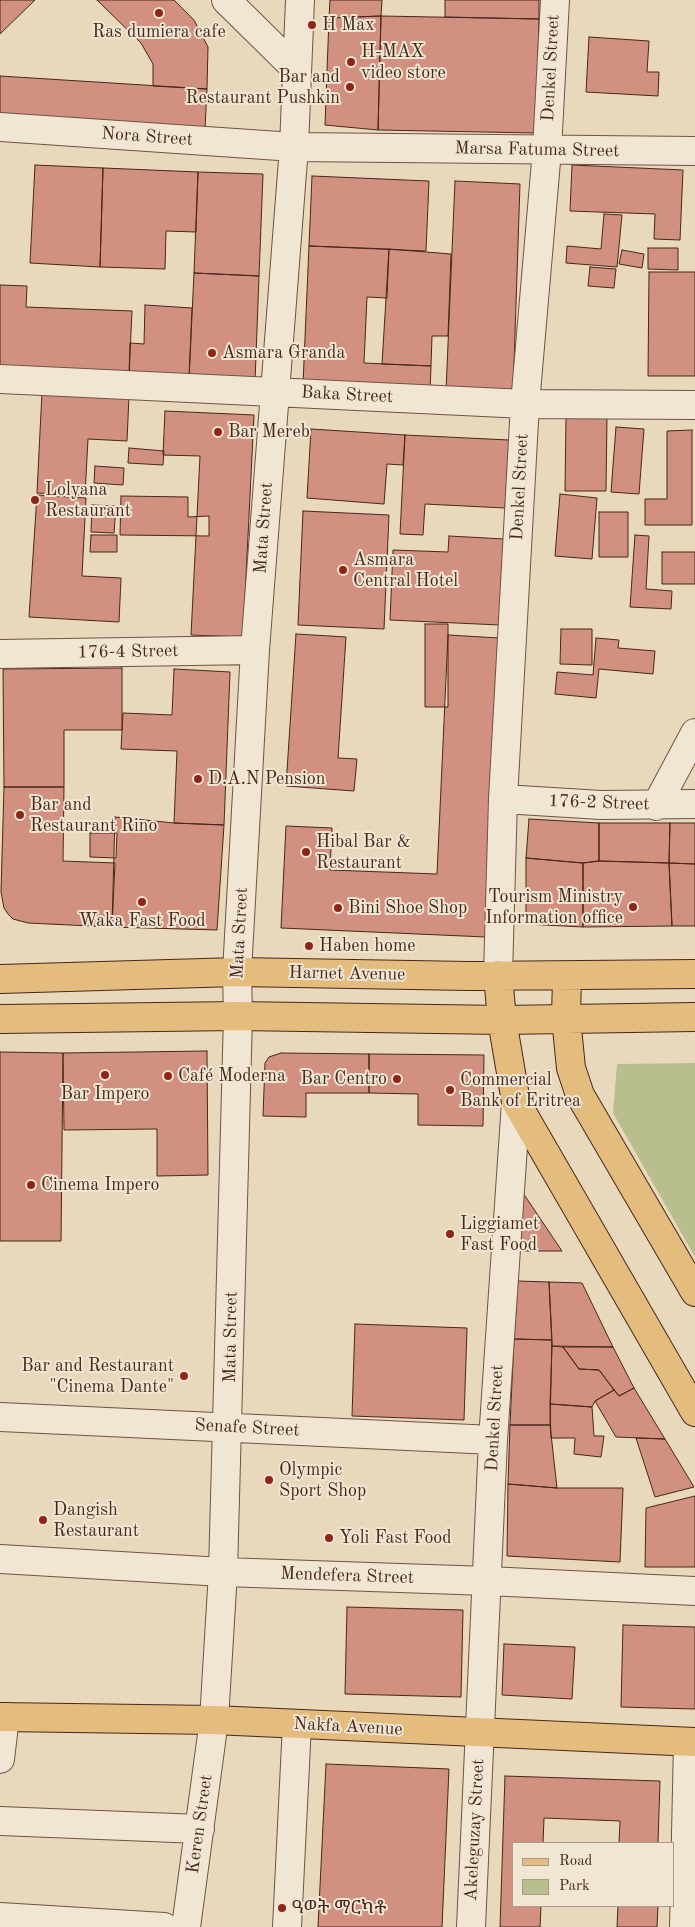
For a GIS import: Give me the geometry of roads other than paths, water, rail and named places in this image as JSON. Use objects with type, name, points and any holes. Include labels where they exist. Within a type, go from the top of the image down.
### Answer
[{"type":"main road","name":"Harnet Avenue","points":[[0,979],[237,972],[567,976],[695,974]]},
{"type":"main road","points":[[498,975],[502,1020],[516,1102],[695,1412]]},
{"type":"main road","points":[[567,976],[566,1018],[571,1068],[580,1095],[695,1292]]},
{"type":"main road","points":[[0,1019],[238,1016],[502,1020],[695,1017]]},
{"type":"main road","name":"Nakfa Avenue","points":[[3,1717],[214,1720],[480,1734],[692,1742]]},
{"type":"street","points":[[226,0],[296,69]]},
{"type":"street","name":"Denkel Street","points":[[498,975],[503,799],[525,404],[547,150],[555,0]]},
{"type":"street","name":"Mata Street","points":[[214,1720],[223,1572],[228,1427],[238,1016],[237,972],[256,650],[274,391],[294,147],[296,69],[293,6]]},
{"type":"street","name":"Nora Street","points":[[0,127],[294,147]]},
{"type":"street","name":"Marsa Fatuma Street","points":[[294,147],[695,151]]},
{"type":"street","name":"Baka Street","points":[[0,378],[525,404],[695,405]]},
{"type":"street","name":"176-4 Street","points":[[0,654],[256,650]]},
{"type":"street","points":[[656,806],[695,733]]},
{"type":"street","name":"176-2 Street","points":[[503,799],[656,806],[695,804]]},
{"type":"street","name":"Denkel Street","points":[[480,1734],[493,1440],[516,1102]]},
{"type":"street","name":"Senafe Street","points":[[0,1417],[493,1440]]},
{"type":"street","name":"Mendefera Street","points":[[0,1559],[223,1572],[488,1580],[695,1591]]},
{"type":"street","points":[[0,1759],[3,1717]]},
{"type":"street","name":"Keren Street","points":[[186,1927],[214,1720]]},
{"type":"street","points":[[287,1927],[298,1724]]},
{"type":"street","name":"Akeleguzay Street","points":[[471,1927],[480,1734]]},
{"type":"street","points":[[684,1927],[692,1742]]},
{"type":"street","points":[[0,1821],[200,1829]]},
{"type":"street","points":[[0,1917],[164,1927]]},
{"type":"place","name":"Ras dumiera cafe","points":[[159,13]]},
{"type":"place","name":"H Max","points":[[312,25]]},
{"type":"place","name":"H-MAX video store","points":[[351,62]]},
{"type":"place","name":"Bar and Restaurant Pushkin","points":[[350,87]]},
{"type":"place","name":"Asmara Granda","points":[[212,353]]},
{"type":"place","name":"Bar Mereb","points":[[218,432]]},
{"type":"place","name":"Lolyana Restaurant","points":[[35,500]]},
{"type":"place","name":"Asmara Central Hotel","points":[[343,570]]},
{"type":"place","name":"D.A.N Pension","points":[[198,779]]},
{"type":"place","name":"Bar and Restaurant Rino","points":[[20,815]]},
{"type":"place","name":"Hibal Bar & Restaurant","points":[[306,852]]},
{"type":"place","name":"Waka Fast Food","points":[[142,902]]},
{"type":"place","name":"Tourism Ministry Information office","points":[[633,907]]},
{"type":"place","name":"Bini Shoe Shop","points":[[338,908]]},
{"type":"place","name":"Haben home","points":[[309,946]]},
{"type":"place","name":"Bar Impero","points":[[105,1075]]},
{"type":"place","name":"Café Moderna","points":[[168,1076]]},
{"type":"place","name":"Bar Centro","points":[[397,1079]]},
{"type":"place","name":"Commercial Bank of Eritrea","points":[[450,1090]]},
{"type":"place","name":"Cinema Impero","points":[[31,1185]]},
{"type":"place","name":"Liggiamet Fast Food","points":[[450,1234]]},
{"type":"place","name":"Bar and Restaurant \"Cinema Dante\"","points":[[184,1376]]},
{"type":"place","name":"Olympic Sport Shop","points":[[269,1480]]},
{"type":"place","name":"Dangish Restaurant","points":[[43,1520]]},
{"type":"place","name":"Yoli Fast Food","points":[[329,1538]]},
{"type":"place","name":"ዓወት ማርካቶ","points":[[282,1908]]}]
